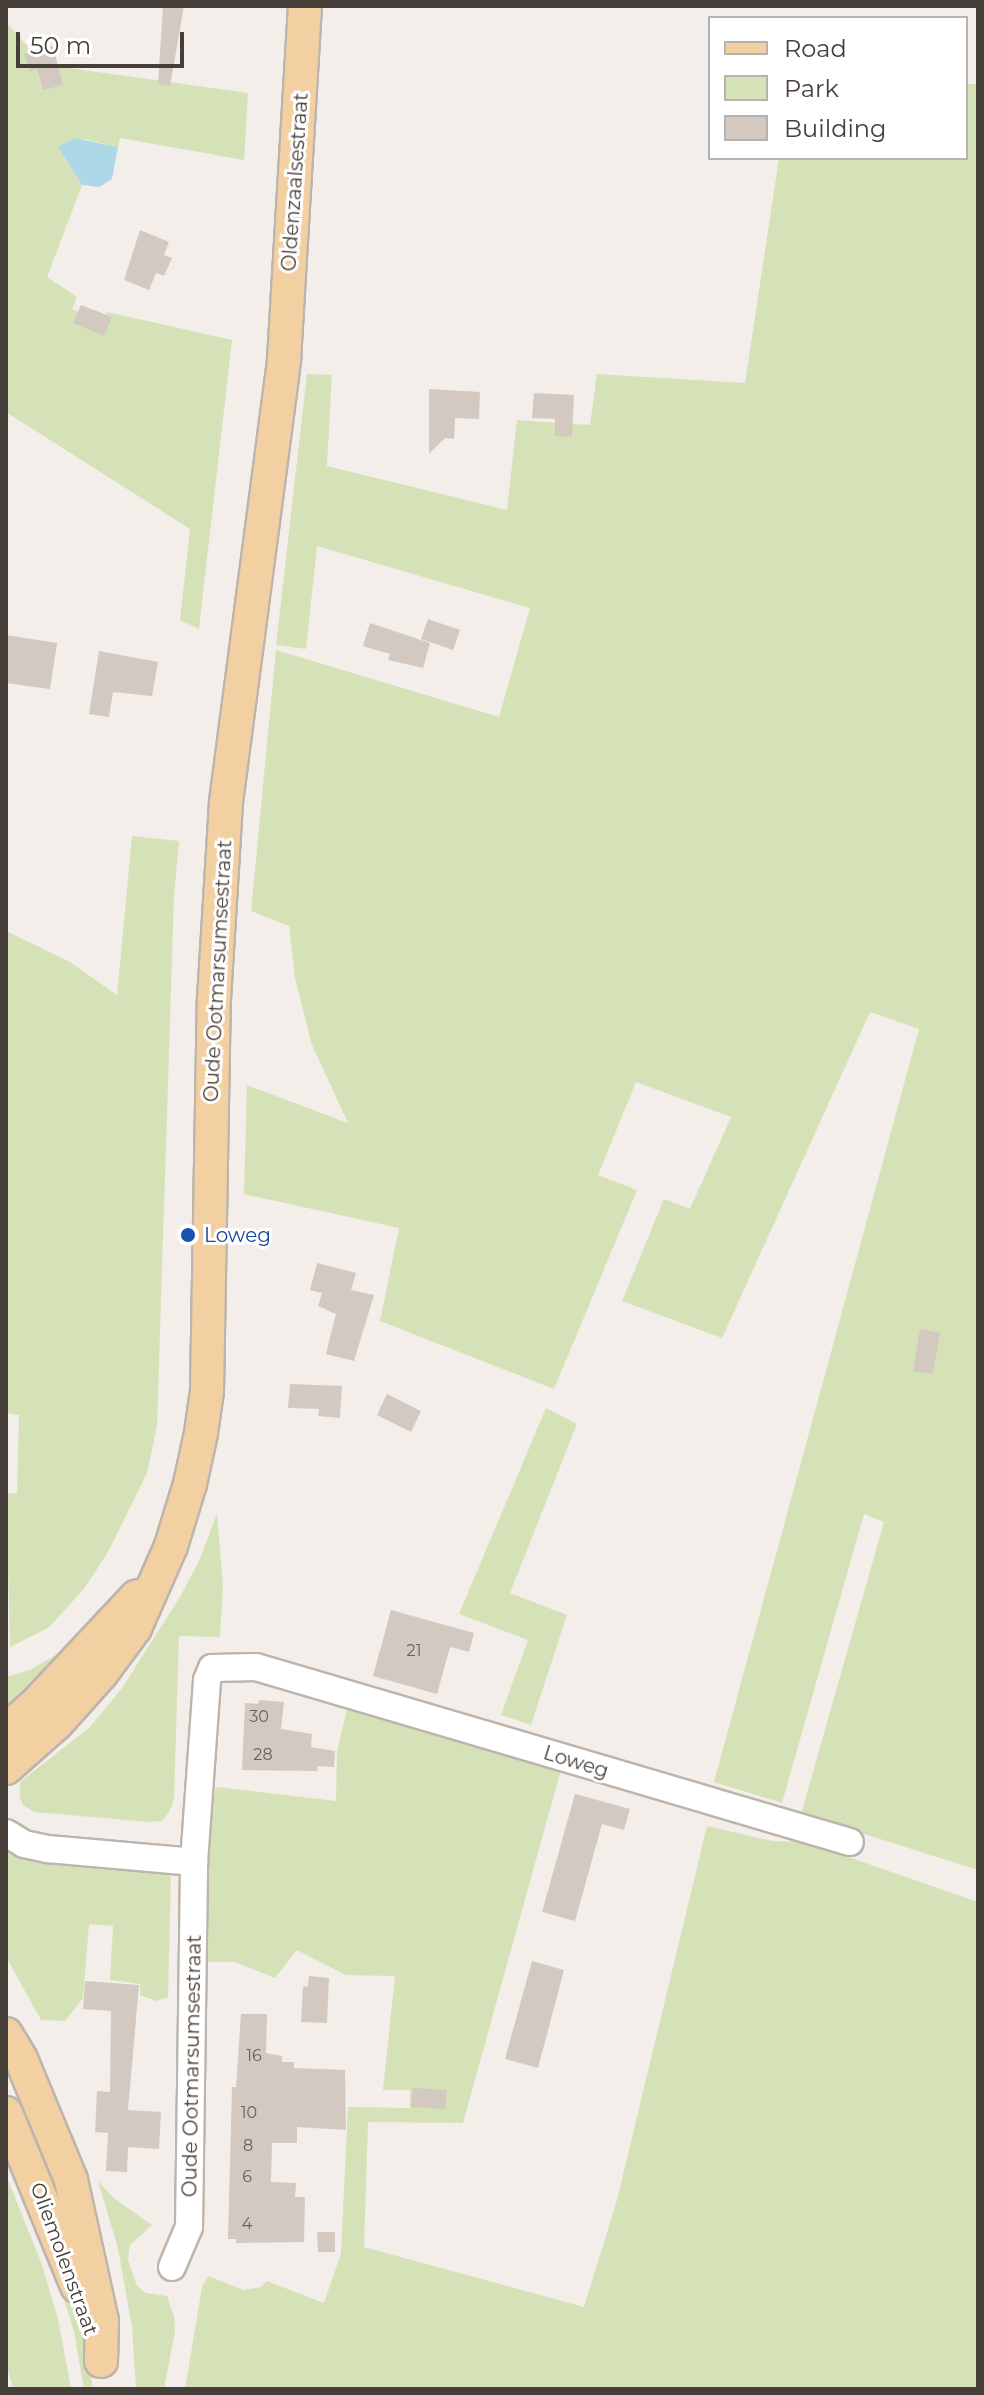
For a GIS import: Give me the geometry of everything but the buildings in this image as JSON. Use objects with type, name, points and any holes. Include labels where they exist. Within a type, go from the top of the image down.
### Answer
[{"type":"main road","name":"Oldenzaalsestraat","points":[[284,359],[305,6]]},
{"type":"main road","name":"Oude Ootmarsumsestraat","points":[[6,1768],[57,1723],[101,1674],[135,1628],[171,1546],[190,1484],[207,1391],[214,999],[226,802],[284,359]]},
{"type":"main road","name":"Oude Ootmarsumsestraat","points":[[6,1730],[35,1705],[154,1579]]},
{"type":"main road","name":"Oliemolenstraat","points":[[6,2034],[21,2059],[71,2180],[102,2321],[103,2375]]},
{"type":"main road","name":"Oliemolenstraat","points":[[6,2113],[71,2267],[103,2375]]},
{"type":"street","name":"Loweg","points":[[194,1862],[207,1680],[212,1668],[231,1665],[256,1667],[850,1842]]},
{"type":"street","points":[[6,1833],[24,1844],[48,1849],[194,1862]]},
{"type":"street","name":"Oude Ootmarsumsestraat","points":[[172,2267],[189,2227],[194,1862]]},
{"type":"green space","points":[[6,22],[29,48],[62,67],[248,93],[244,160],[120,138],[118,147],[84,139],[58,147],[82,185],[47,277],[77,297],[72,309],[101,322],[107,312],[232,340],[199,629],[180,620],[190,529],[6,412]]},
{"type":"green space","points":[[968,84],[978,84],[978,1870],[801,1814],[884,1522],[864,1514],[782,1803],[714,1782],[919,1029],[870,1012],[722,1338],[622,1301],[664,1199],[690,1209],[731,1117],[636,1082],[598,1175],[637,1190],[554,1389],[380,1321],[399,1228],[244,1194],[247,1085],[348,1123],[312,1045],[295,978],[289,926],[251,911],[276,650],[499,717],[530,608],[317,546],[306,649],[276,645],[307,374],[332,375],[327,466],[507,510],[517,420],[590,425],[597,374],[745,383],[779,160],[968,160]]},
{"type":"green space","points":[[132,836],[179,841],[174,896],[157,1426],[147,1473],[108,1552],[84,1589],[48,1628],[10,1647],[6,1494],[17,1493],[19,1415],[6,1413],[6,931],[70,962],[117,995]]},
{"type":"green space","points":[[546,1408],[577,1424],[510,1593],[567,1615],[531,1725],[501,1715],[528,1640],[459,1614]]},
{"type":"green space","points":[[217,1513],[223,1586],[220,1637],[179,1636],[174,1800],[169,1812],[162,1821],[150,1822],[34,1812],[23,1805],[20,1782],[90,1727],[122,1688],[180,1597],[200,1559]]},
{"type":"green space","points":[[66,1649],[41,1678],[6,1707],[6,1677],[30,1670]]},
{"type":"green space","points":[[348,1705],[562,1766],[463,2123],[368,2122],[364,2247],[584,2307],[617,2200],[707,1826],[772,1841],[805,1842],[978,1902],[978,2389],[185,2389],[202,2287],[208,2276],[244,2290],[261,2287],[267,2281],[324,2303],[341,2253],[348,2107],[410,2108],[410,2090],[383,2090],[395,1976],[346,1975],[297,1950],[275,1978],[235,1962],[204,1962],[208,1802],[217,1787],[336,1801],[337,1751]]},
{"type":"green space","points":[[6,1846],[149,1867],[171,1874],[168,1997],[156,2001],[140,1995],[140,1984],[110,1980],[113,1926],[89,1924],[83,1998],[65,2021],[41,2020],[6,1957]]},
{"type":"green space","points":[[6,2175],[42,2265],[58,2319],[71,2389],[13,2389],[6,2362]]},
{"type":"green space","points":[[98,2181],[115,2199],[152,2225],[130,2245],[128,2260],[137,2286],[146,2293],[167,2296],[174,2316],[175,2331],[164,2389],[136,2389],[132,2327],[118,2248]]},
{"type":"green space","points":[[66,2273],[80,2320],[93,2389],[84,2389],[74,2332],[57,2276]]},
{"type":"water","points":[[74,138],[118,147],[112,179],[99,187],[82,185],[58,147]]},
{"type":"place","name":"Loweg","points":[[188,1235]]}]
